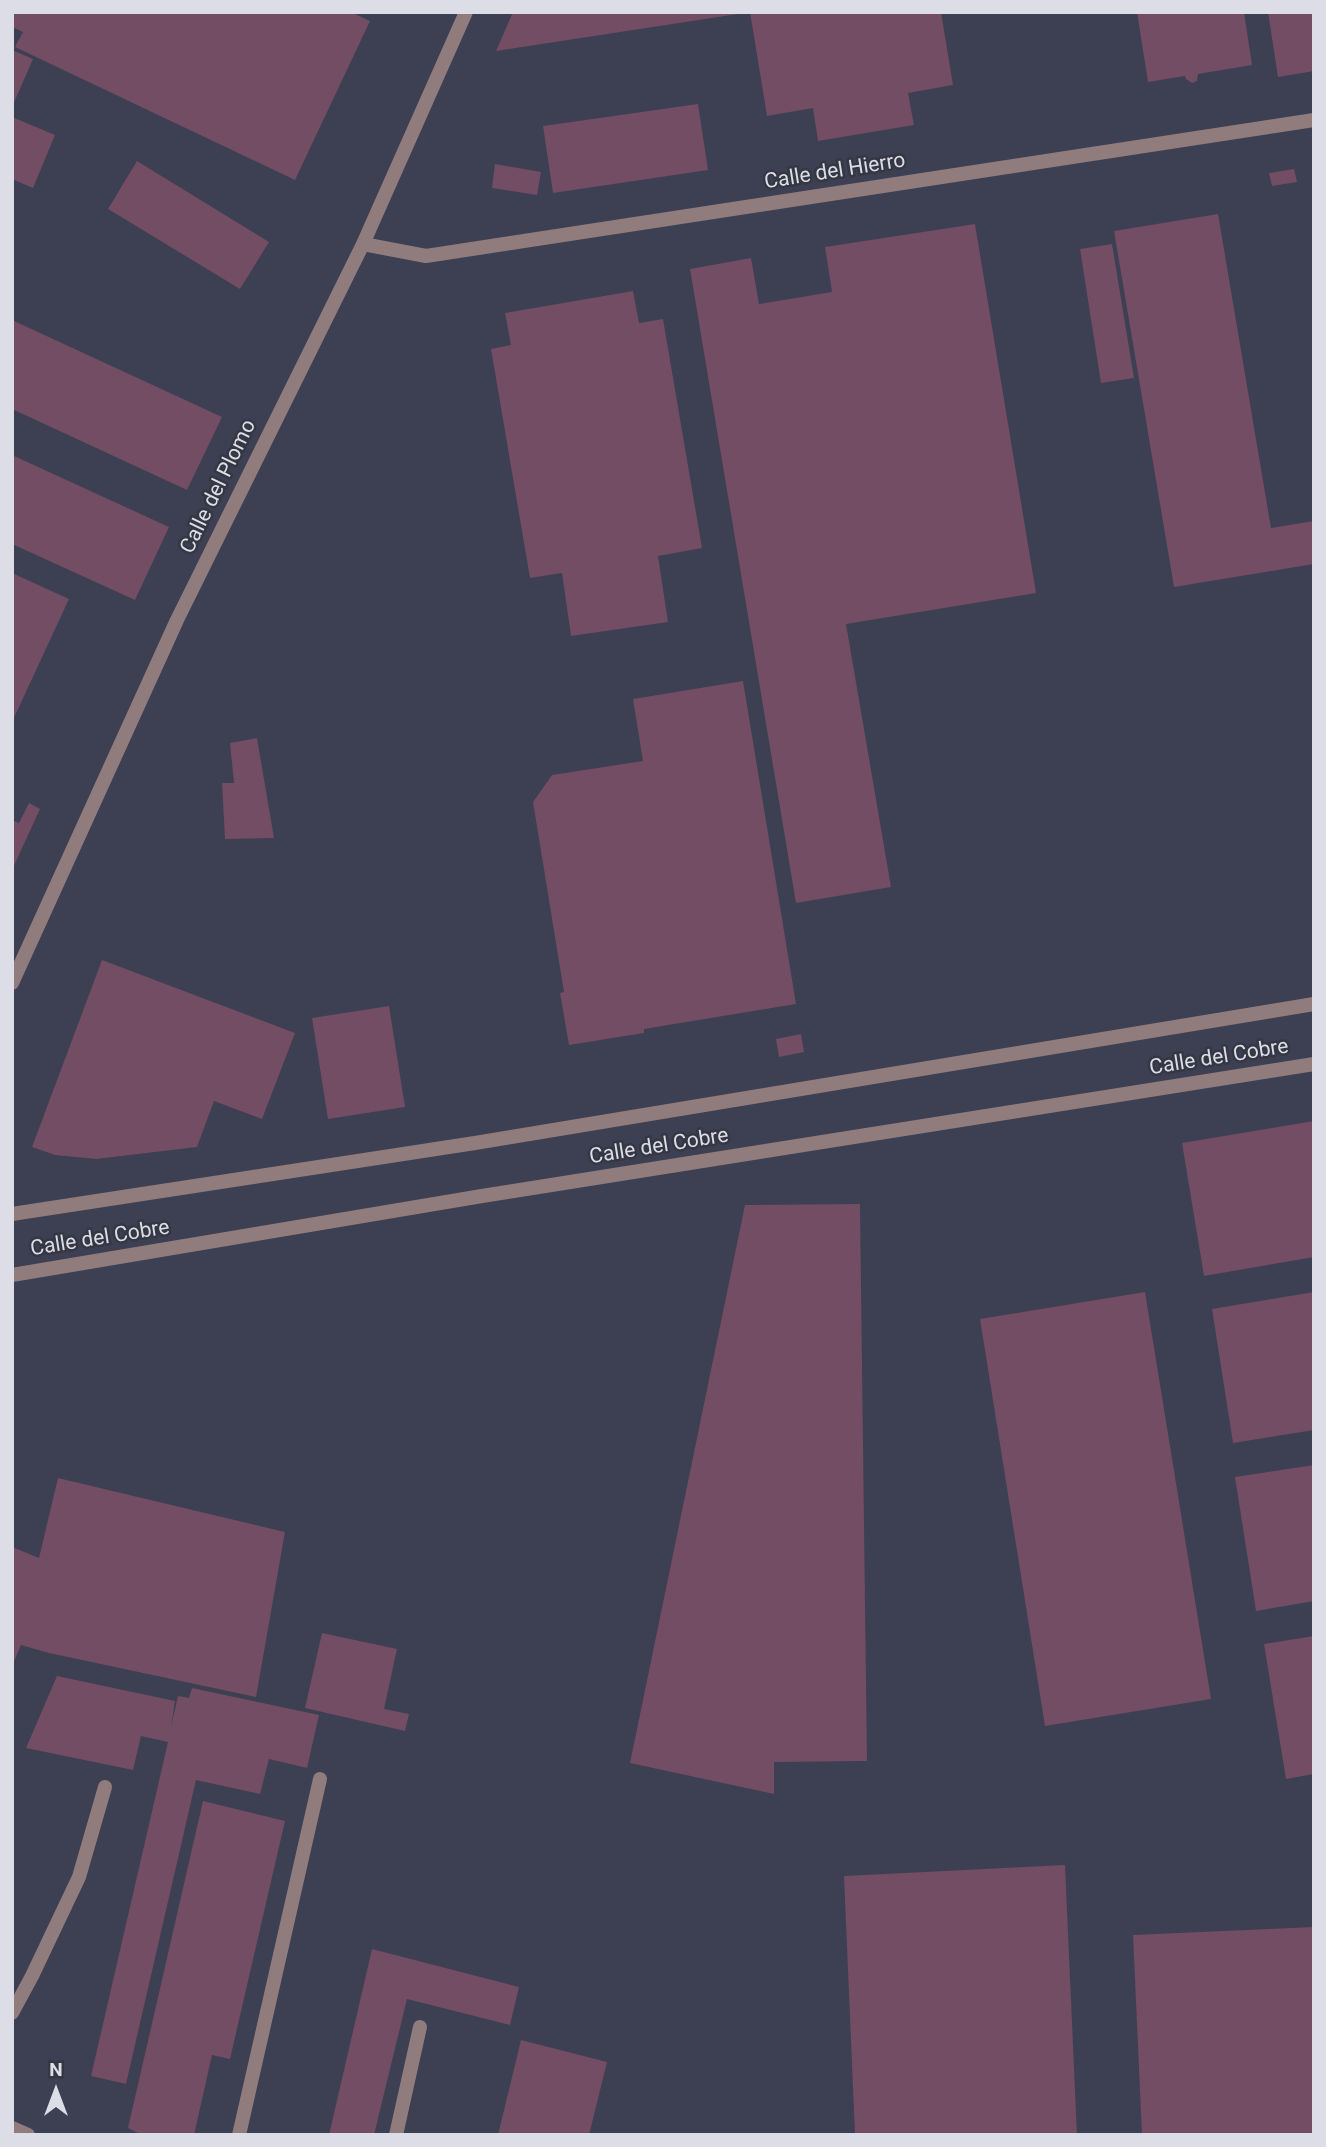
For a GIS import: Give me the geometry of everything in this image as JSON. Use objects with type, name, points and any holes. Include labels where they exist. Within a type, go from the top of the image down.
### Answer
[{"type":"street","name":"Calle del Plomo","points":[[12,983],[177,620],[363,244],[466,12]]},
{"type":"street","name":"Calle del Hierro","points":[[363,244],[426,256],[1314,120]]},
{"type":"street","name":"Calle del Cobre","points":[[12,1214],[475,1143],[1314,1004]]},
{"type":"street","name":"Calle del Cobre","points":[[12,1275],[482,1196],[1314,1064]]},
{"type":"street","points":[[239,2135],[320,1779]]},
{"type":"street","points":[[12,2013],[79,1877],[105,1787]]},
{"type":"street","points":[[396,2135],[420,2027]]},
{"type":"street","points":[[12,2127],[28,2135]]},
{"type":"shaded area","points":[[12,12],[1314,12],[1314,2135],[12,2135]]},
{"type":"building","points":[[15,12],[351,12],[370,21],[295,180],[15,47],[23,32],[12,27]]},
{"type":"building","points":[[513,12],[738,12],[738,14],[496,51]]},
{"type":"building","points":[[750,12],[941,12],[953,85],[908,93],[914,125],[818,141],[813,108],[767,116]]},
{"type":"building","points":[[1137,12],[1244,12],[1252,65],[1198,74],[1197,81],[1192,83],[1185,76],[1148,82]]},
{"type":"building","points":[[1268,12],[1314,12],[1314,71],[1278,77]]},
{"type":"building","points":[[12,50],[33,59],[12,107]]},
{"type":"building","points":[[698,104],[708,170],[553,193],[543,126]]},
{"type":"building","points":[[12,117],[55,135],[33,188],[12,179]]},
{"type":"building","points":[[137,161],[269,242],[240,289],[108,209]]},
{"type":"building","points":[[495,164],[541,172],[537,195],[492,188]]},
{"type":"building","points":[[1294,169],[1297,182],[1272,186],[1269,173]]},
{"type":"building","points":[[1218,214],[1271,528],[1314,521],[1314,564],[1174,587],[1114,231]]},
{"type":"building","points":[[975,224],[1036,593],[846,624],[891,887],[796,903],[690,269],[751,258],[759,304],[832,292],[825,247]]},
{"type":"building","points":[[1112,244],[1134,378],[1101,383],[1080,249]]},
{"type":"building","points":[[633,291],[639,323],[663,319],[702,548],[658,556],[668,622],[571,636],[562,573],[530,578],[491,349],[511,345],[505,313]]},
{"type":"building","points":[[12,320],[222,417],[187,490],[12,409]]},
{"type":"building","points":[[12,455],[169,527],[135,600],[12,544]]},
{"type":"building","points":[[12,573],[69,599],[12,722]]},
{"type":"building","points":[[743,681],[796,1004],[644,1029],[644,1033],[569,1045],[560,993],[564,992],[533,802],[552,775],[643,761],[633,699]]},
{"type":"building","points":[[257,738],[274,838],[225,839],[222,783],[234,783],[230,743]]},
{"type":"building","points":[[29,803],[40,809],[12,870],[12,820],[19,823]]},
{"type":"building","points":[[102,960],[295,1033],[262,1119],[214,1101],[197,1147],[96,1159],[55,1155],[32,1147]]},
{"type":"building","points":[[389,1006],[405,1107],[328,1119],[312,1018]]},
{"type":"building","points":[[801,1034],[804,1052],[779,1057],[776,1039]]},
{"type":"building","points":[[1314,1121],[1314,1257],[1204,1276],[1182,1143]]},
{"type":"building","points":[[860,1204],[867,1761],[774,1762],[774,1794],[630,1763],[745,1205]]},
{"type":"building","points":[[1145,1292],[1211,1699],[1045,1726],[980,1319]]},
{"type":"building","points":[[1314,1292],[1314,1430],[1233,1443],[1212,1309]]},
{"type":"building","points":[[1314,1465],[1314,1601],[1256,1611],[1235,1477]]},
{"type":"building","points":[[58,1478],[285,1532],[256,1697],[21,1645],[12,1666],[12,1547],[39,1558]]},
{"type":"building","points":[[322,1633],[397,1649],[384,1709],[409,1714],[405,1731],[305,1708]]},
{"type":"building","points":[[1314,1636],[1314,1774],[1286,1779],[1264,1644]]},
{"type":"building","points":[[57,1676],[175,1701],[171,1727],[178,1696],[189,1698],[192,1688],[319,1715],[307,1768],[269,1759],[260,1794],[196,1780],[126,2084],[91,2076],[168,1742],[141,1736],[133,1770],[26,1748]]},
{"type":"building","points":[[203,1801],[285,1821],[230,2059],[212,2055],[194,2135],[142,2135],[128,2128]]},
{"type":"building","points":[[1065,1865],[1077,2135],[855,2135],[844,1876]]},
{"type":"building","points":[[1314,1927],[1314,2135],[1142,2135],[1133,1935]]},
{"type":"building","points":[[372,1949],[519,1987],[510,2025],[407,1999],[374,2135],[329,2135]]},
{"type":"building","points":[[521,2040],[607,2062],[589,2135],[498,2135]]}]
